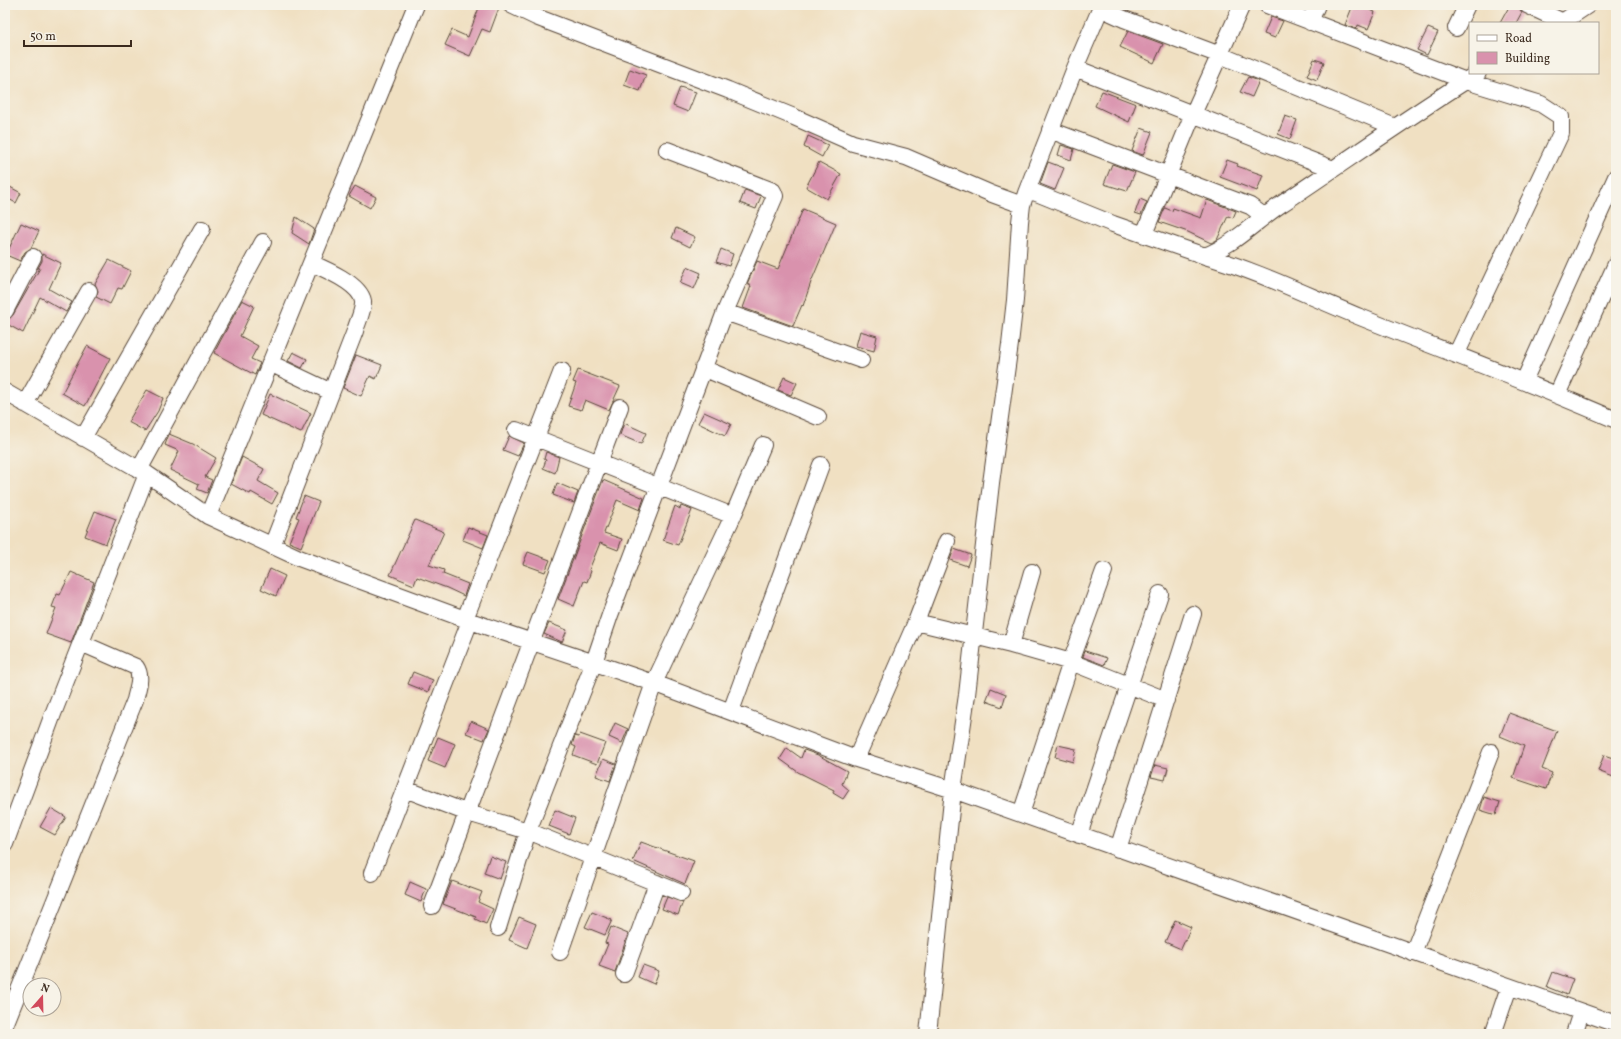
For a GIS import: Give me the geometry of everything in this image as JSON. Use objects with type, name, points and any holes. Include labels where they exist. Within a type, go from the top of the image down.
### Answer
[{"type":"street","points":[[208,516],[416,5]]},
{"type":"street","points":[[511,5],[536,17],[794,116],[852,143],[906,157],[992,194],[1024,199],[1034,192],[1205,256],[1237,265],[1288,288],[1524,381],[1616,420]]},
{"type":"street","points":[[1144,234],[1169,175],[1192,114],[1242,5]]},
{"type":"street","points":[[1267,5],[1310,22],[1472,77],[1541,104],[1561,117],[1561,133],[1456,355]]},
{"type":"street","points":[[1310,22],[1317,5]]},
{"type":"street","points":[[1456,28],[1467,5]]},
{"type":"street","points":[[1537,7],[1562,22],[1588,5]]},
{"type":"street","points":[[928,1034],[953,790],[967,695],[991,483],[1014,315],[1024,199],[1050,130],[1101,7],[1124,19],[1220,55],[1395,127]]},
{"type":"street","points":[[1075,68],[1333,170]]},
{"type":"street","points":[[1205,256],[1215,252],[1236,238],[1264,216],[1395,127],[1472,77]]},
{"type":"street","points":[[1050,130],[1250,206],[1264,216]]},
{"type":"street","points":[[498,928],[528,831],[594,662],[658,486],[725,312],[776,194],[773,191],[667,150]]},
{"type":"street","points":[[1524,381],[1616,177]]},
{"type":"street","points":[[83,438],[202,229]]},
{"type":"street","points":[[5,844],[81,643],[143,472],[263,242]]},
{"type":"street","points":[[5,311],[33,257]]},
{"type":"street","points":[[272,546],[355,331],[363,302],[359,293],[337,275],[311,263]]},
{"type":"street","points":[[1557,395],[1616,264]]},
{"type":"street","points":[[25,404],[90,291]]},
{"type":"street","points":[[725,312],[861,360]]},
{"type":"street","points":[[270,363],[331,392]]},
{"type":"street","points":[[703,368],[818,418]]},
{"type":"street","points":[[372,873],[535,438],[562,371]]},
{"type":"street","points":[[5,392],[143,472],[208,516],[313,564],[468,620],[654,683],[856,759],[953,790],[1616,1024]]},
{"type":"street","points":[[432,906],[620,407]]},
{"type":"street","points":[[516,430],[734,516]]},
{"type":"street","points":[[560,952],[654,683],[734,516],[763,445]]},
{"type":"street","points":[[731,712],[821,465]]},
{"type":"street","points":[[856,759],[916,622],[947,541]]},
{"type":"street","points":[[1011,645],[1032,572]]},
{"type":"street","points":[[1021,814],[1071,662],[1104,572]]},
{"type":"street","points":[[1079,835],[1160,594]]},
{"type":"street","points":[[1118,849],[1193,614]]},
{"type":"street","points":[[916,622],[1011,645],[1071,662],[1166,700]]},
{"type":"street","points":[[5,1025],[135,700],[138,685],[139,674],[136,667],[81,643]]},
{"type":"street","points":[[1413,953],[1490,752]]},
{"type":"street","points":[[405,788],[468,813],[528,831],[682,893]]},
{"type":"street","points":[[624,974],[657,884]]},
{"type":"street","points":[[1494,1034],[1509,987]]},
{"type":"street","points":[[1574,1034],[1581,1012]]},
{"type":"building","points":[[480,5],[500,5],[490,32],[482,29],[470,56],[445,45],[452,30],[468,37]]},
{"type":"building","points":[[1353,5],[1367,5],[1365,8],[1375,12],[1368,29],[1358,25],[1357,29],[1345,25]]},
{"type":"building","points":[[1510,5],[1518,5],[1522,12],[1517,22],[1501,22]]},
{"type":"building","points":[[1271,17],[1283,21],[1275,38],[1264,34]]},
{"type":"building","points":[[1428,28],[1438,32],[1427,55],[1417,50]]},
{"type":"building","points":[[1128,31],[1163,44],[1154,63],[1120,47]]},
{"type":"building","points":[[1314,59],[1324,62],[1317,80],[1307,76]]},
{"type":"building","points":[[630,69],[646,75],[640,91],[624,85]]},
{"type":"building","points":[[1248,77],[1259,81],[1252,97],[1240,92]]},
{"type":"building","points":[[680,87],[696,92],[688,112],[673,106]]},
{"type":"building","points":[[1102,91],[1136,104],[1129,122],[1095,106]]},
{"type":"building","points":[[1285,116],[1297,120],[1290,139],[1278,134]]},
{"type":"building","points":[[1141,128],[1152,132],[1143,155],[1132,151]]},
{"type":"building","points":[[808,136],[828,145],[822,157],[804,147]]},
{"type":"building","points":[[1061,145],[1074,149],[1071,160],[1058,155]]},
{"type":"building","points":[[1227,160],[1238,164],[1237,166],[1263,175],[1257,191],[1220,177]]},
{"type":"building","points":[[819,162],[841,174],[827,199],[806,187]]},
{"type":"building","points":[[1048,162],[1064,168],[1055,190],[1040,184]]},
{"type":"building","points":[[1112,164],[1135,172],[1127,191],[1104,184]]},
{"type":"building","points":[[355,186],[376,197],[370,208],[349,196]]},
{"type":"building","points":[[10,187],[21,193],[16,203],[5,197]]},
{"type":"building","points":[[745,190],[761,196],[756,209],[740,203]]},
{"type":"building","points":[[1140,199],[1147,202],[1141,215],[1135,213]]},
{"type":"building","points":[[1207,200],[1236,211],[1233,218],[1228,216],[1217,240],[1211,243],[1188,232],[1159,222],[1165,208],[1172,211],[1173,208],[1201,218]]},
{"type":"building","points":[[803,209],[836,223],[811,282],[803,306],[802,305],[793,326],[743,308],[751,286],[747,284],[757,261],[778,269]]},
{"type":"building","points":[[296,217],[314,229],[309,244],[292,233]]},
{"type":"building","points":[[21,223],[39,231],[31,248],[25,252],[20,261],[6,255]]},
{"type":"building","points":[[676,228],[695,237],[690,247],[672,238]]},
{"type":"building","points":[[721,249],[733,254],[729,266],[716,262]]},
{"type":"building","points":[[42,254],[61,263],[49,289],[72,302],[66,312],[40,297],[23,333],[5,323],[5,320],[13,315],[40,268],[38,268],[42,261]]},
{"type":"building","points":[[109,260],[131,271],[122,289],[118,288],[110,304],[96,297],[98,291],[95,284]]},
{"type":"building","points":[[687,267],[701,273],[694,289],[680,283]]},
{"type":"building","points":[[242,300],[254,306],[240,336],[258,346],[251,359],[260,363],[255,375],[214,353]]},
{"type":"building","points":[[860,331],[877,336],[874,351],[856,346]]},
{"type":"building","points":[[87,346],[110,358],[85,406],[62,393]]},
{"type":"building","points":[[293,352],[307,359],[302,368],[288,361]]},
{"type":"building","points":[[356,355],[382,365],[376,379],[370,376],[361,396],[343,388]]},
{"type":"building","points":[[578,370],[620,386],[609,410],[585,400],[581,410],[568,406],[576,383],[573,382]]},
{"type":"building","points":[[784,377],[797,383],[791,395],[778,390]]},
{"type":"building","points":[[147,390],[163,398],[158,411],[145,431],[128,422]]},
{"type":"building","points":[[270,394],[311,413],[301,433],[261,415]]},
{"type":"building","points":[[704,412],[731,424],[725,436],[698,423]]},
{"type":"building","points":[[624,423],[646,433],[641,444],[620,435]]},
{"type":"building","points":[[169,434],[193,444],[216,458],[205,477],[212,480],[207,493],[197,489],[199,484],[170,470],[179,451],[165,445]]},
{"type":"building","points":[[509,436],[524,443],[518,456],[503,450]]},
{"type":"building","points":[[546,452],[559,457],[555,473],[543,468],[546,460],[544,459]]},
{"type":"building","points":[[242,457],[264,469],[258,481],[278,493],[272,504],[251,492],[250,494],[231,484]]},
{"type":"building","points":[[603,480],[644,498],[640,510],[617,500],[604,533],[622,539],[618,550],[600,543],[589,570],[591,571],[587,582],[584,581],[574,606],[558,599]]},
{"type":"building","points":[[557,483],[578,492],[574,503],[553,495]]},
{"type":"building","points":[[304,496],[319,502],[301,547],[289,542],[299,518],[296,517]]},
{"type":"building","points":[[675,506],[680,509],[681,506],[692,510],[678,545],[663,540]]},
{"type":"building","points":[[95,511],[116,519],[106,544],[85,536]]},
{"type":"building","points":[[415,520],[444,532],[429,565],[444,570],[443,574],[468,584],[464,596],[417,577],[414,585],[390,575]]},
{"type":"building","points":[[468,527],[488,535],[483,548],[463,540]]},
{"type":"building","points":[[954,549],[971,555],[967,566],[950,560]]},
{"type":"building","points":[[528,552],[550,560],[545,572],[523,564]]},
{"type":"building","points":[[270,569],[285,576],[276,596],[261,589]]},
{"type":"building","points":[[71,572],[94,582],[71,643],[46,634],[56,608],[52,607],[57,594],[60,595]]},
{"type":"building","points":[[549,623],[567,630],[562,642],[544,634]]},
{"type":"building","points":[[1085,651],[1107,658],[1104,665],[1083,657]]},
{"type":"building","points":[[413,672],[433,680],[428,692],[408,684]]},
{"type":"building","points":[[991,688],[1006,694],[1002,707],[986,701]]},
{"type":"building","points":[[1509,713],[1557,731],[1542,769],[1552,773],[1546,789],[1513,778],[1524,746],[1500,736]]},
{"type":"building","points":[[471,721],[489,729],[484,740],[466,733]]},
{"type":"building","points":[[615,723],[628,729],[622,743],[609,737]]},
{"type":"building","points":[[580,734],[605,743],[597,764],[573,755],[576,747],[572,745],[575,736],[579,737]]},
{"type":"building","points":[[438,737],[455,744],[445,768],[428,761]]},
{"type":"building","points":[[1058,745],[1076,749],[1073,762],[1055,757]]},
{"type":"building","points":[[787,748],[801,758],[804,750],[818,755],[847,771],[842,784],[849,790],[843,799],[833,793],[834,790],[798,772],[780,759]]},
{"type":"building","points":[[1604,755],[1616,759],[1616,778],[1598,771]]},
{"type":"building","points":[[603,759],[616,764],[610,781],[596,776]]},
{"type":"building","points":[[1155,765],[1168,768],[1165,780],[1151,777]]},
{"type":"building","points":[[1484,797],[1500,802],[1496,815],[1480,810]]},
{"type":"building","points":[[51,808],[66,817],[55,835],[40,827]]},
{"type":"building","points":[[555,810],[575,818],[569,834],[549,826]]},
{"type":"building","points":[[641,842],[694,861],[685,884],[633,861]]},
{"type":"building","points":[[490,856],[506,862],[500,879],[484,873]]},
{"type":"building","points":[[452,881],[482,892],[478,902],[493,909],[486,924],[475,919],[476,917],[443,904]]},
{"type":"building","points":[[410,882],[426,889],[421,902],[405,895]]},
{"type":"building","points":[[667,897],[683,902],[678,915],[662,909]]},
{"type":"building","points":[[592,912],[612,920],[605,935],[585,927]]},
{"type":"building","points":[[519,917],[536,924],[527,948],[509,940]]},
{"type":"building","points":[[1175,920],[1191,927],[1181,949],[1165,942]]},
{"type":"building","points":[[611,927],[628,934],[615,972],[599,966],[608,944],[605,943]]},
{"type":"building","points":[[643,965],[659,971],[654,984],[638,977]]},
{"type":"building","points":[[1553,972],[1573,979],[1567,995],[1547,987]]}]
